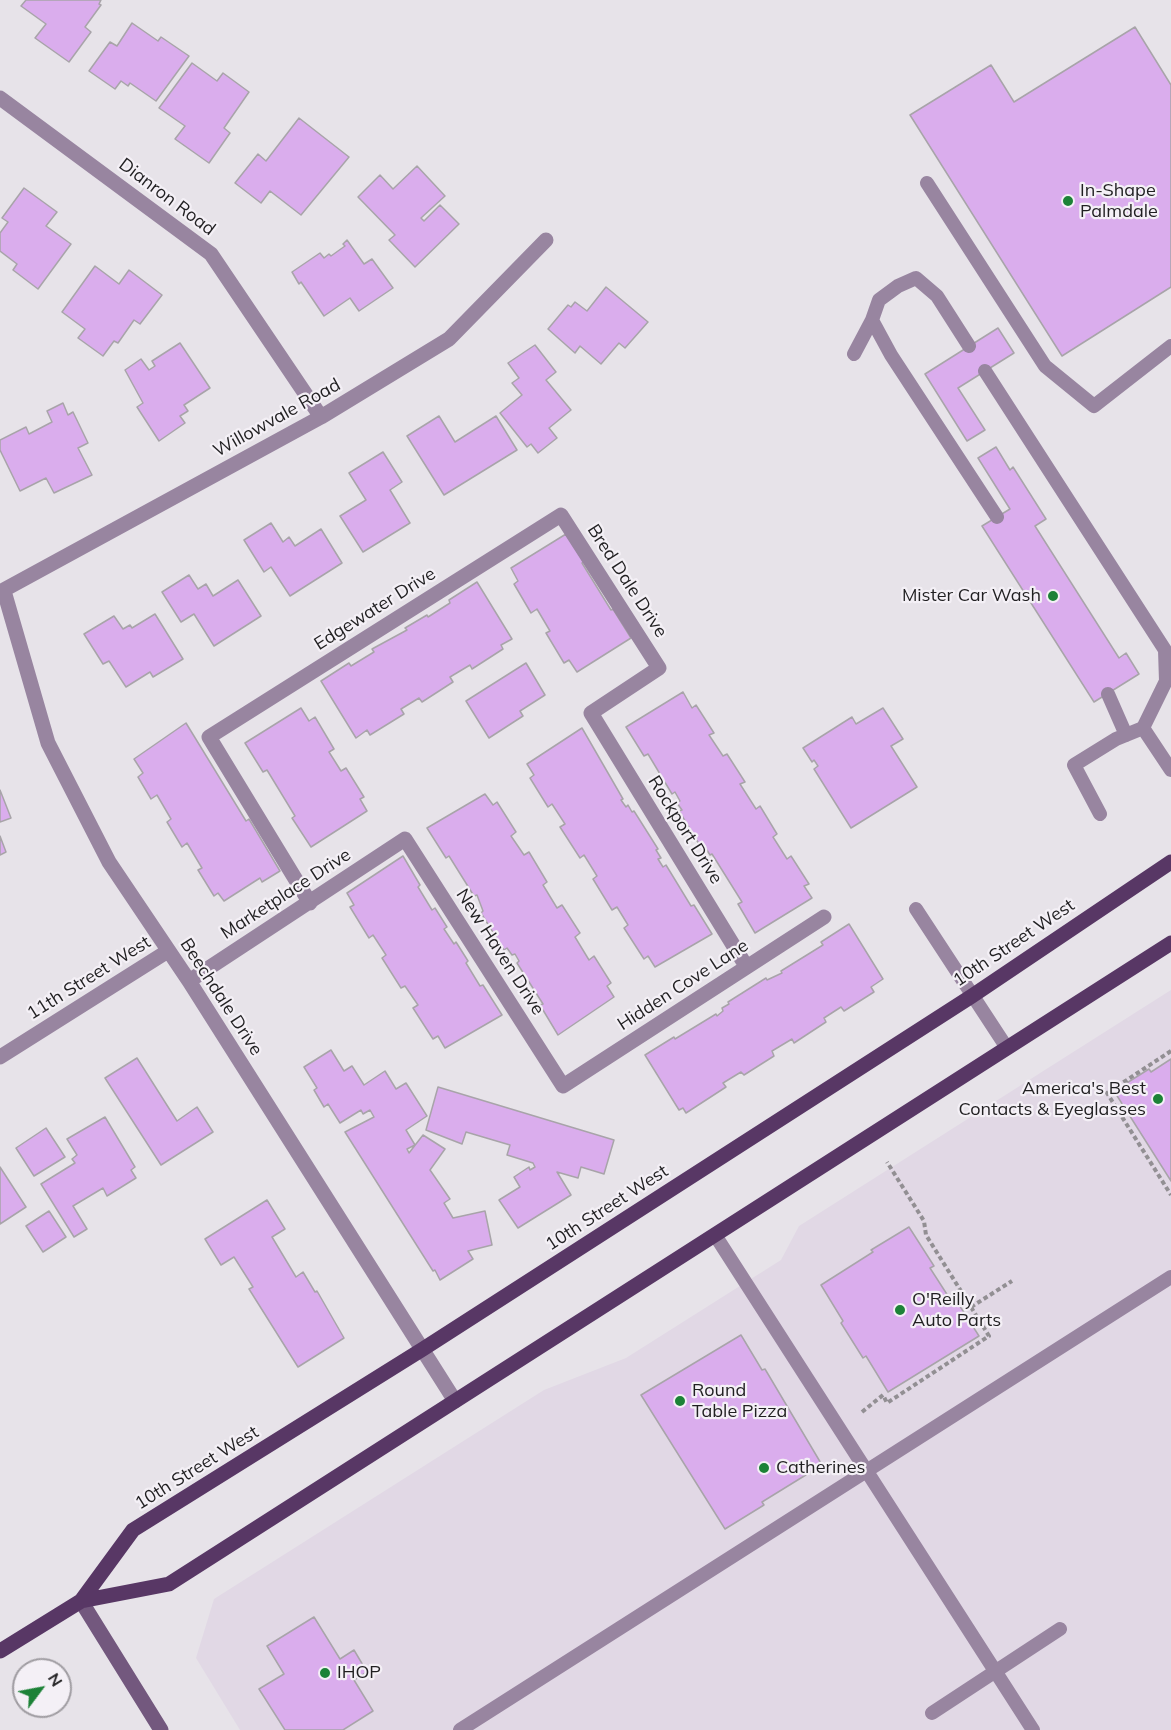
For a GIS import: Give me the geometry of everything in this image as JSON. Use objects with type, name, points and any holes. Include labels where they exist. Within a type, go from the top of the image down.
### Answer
[{"type":"main road","name":"10th Street West","points":[[81,1601],[133,1530],[423,1349],[972,996],[1171,862]]},
{"type":"main road","name":"10th Street West","points":[[0,1652],[81,1601],[169,1584],[1171,943]]},
{"type":"main road","points":[[81,1601],[161,1730]]},
{"type":"street","name":"Dianron Road","points":[[0,98],[211,254],[321,417]]},
{"type":"street","name":"Willowvale Road","points":[[2,591],[321,417],[449,339],[546,240]]},
{"type":"street","name":"Bred Dale Drive","points":[[561,515],[659,668],[591,713]]},
{"type":"street","name":"Edgewater Drive","points":[[310,903],[209,737],[561,515]]},
{"type":"street","name":"Beechdale Drive","points":[[2,591],[48,743],[109,862],[189,981],[455,1401]]},
{"type":"street","name":"Rockport Drive","points":[[591,713],[746,966]]},
{"type":"street","name":"Marketplace Drive","points":[[189,981],[405,839]]},
{"type":"street","name":"New Haven Drive","points":[[405,839],[563,1086]]},
{"type":"street","name":"Hidden Cove Lane","points":[[563,1086],[824,917]]},
{"type":"street","name":"11th Street West","points":[[0,1058],[168,951]]},
{"type":"lane","points":[[927,183],[1045,366],[1094,406],[1171,346]]},
{"type":"lane","points":[[854,354],[872,320],[879,300],[898,286],[916,278],[937,296],[969,346]]},
{"type":"lane","points":[[872,320],[891,355],[997,517]]},
{"type":"lane","points":[[985,371],[1165,650],[1166,681],[1143,728],[1116,739],[1074,765],[1100,814]]},
{"type":"lane","points":[[1108,694],[1126,735]]},
{"type":"lane","points":[[1143,728],[1171,770]]},
{"type":"lane","points":[[916,909],[1007,1048]]},
{"type":"lane","points":[[715,1235],[1033,1730]]},
{"type":"lane","points":[[460,1730],[1171,1277]]},
{"type":"lane","points":[[932,1713],[1060,1629]]},
{"type":"path","points":[[1171,1051],[1107,1093],[1171,1195]]},
{"type":"path","points":[[862,1412],[883,1395],[887,1403],[989,1336],[926,1235],[924,1221],[887,1162]]},
{"type":"path","points":[[971,1307],[1012,1281]]},
{"type":"shaded area","points":[[1171,990],[1171,1730],[240,1730],[196,1658],[214,1599],[544,1390],[626,1358],[781,1260],[799,1226]]},
{"type":"building","points":[[26,0],[101,0],[99,4],[101,5],[85,27],[91,32],[69,62],[35,38],[46,24],[21,6]]},
{"type":"building","points":[[132,23],[158,41],[161,37],[189,56],[156,101],[130,83],[128,86],[121,81],[115,89],[89,71],[110,42],[117,46]]},
{"type":"building","name":"In-Shape Palmdale","points":[[1135,27],[1171,85],[1171,287],[1062,356],[910,115],[991,65],[1014,102]]},
{"type":"building","points":[[192,63],[217,81],[223,73],[249,92],[224,128],[230,133],[209,163],[175,139],[185,126],[159,108]]},
{"type":"building","points":[[299,118],[349,157],[301,215],[270,191],[261,203],[235,183],[258,154],[266,161]]},
{"type":"building","points":[[417,166],[445,196],[421,218],[424,221],[440,205],[459,224],[415,267],[389,240],[395,235],[358,197],[380,175],[393,189]]},
{"type":"building","points":[[24,188],[57,212],[46,226],[71,244],[38,289],[13,270],[17,264],[0,251],[0,233],[8,222],[2,218]]},
{"type":"building","points":[[347,240],[364,264],[372,259],[393,288],[359,311],[350,298],[324,316],[292,272],[320,253],[324,258],[329,254],[331,256],[345,246],[343,244]]},
{"type":"building","points":[[95,266],[119,284],[129,270],[162,295],[140,324],[134,320],[118,343],[114,341],[103,356],[78,338],[85,329],[62,312]]},
{"type":"building","points":[[606,287],[648,322],[625,348],[619,343],[601,364],[580,346],[575,353],[548,329],[568,305],[571,307],[575,302],[587,311]]},
{"type":"building","points":[[998,328],[1014,353],[958,388],[985,430],[967,441],[925,374]]},
{"type":"building","points":[[180,343],[210,388],[184,405],[188,411],[180,416],[185,423],[159,441],[137,407],[143,403],[125,370],[141,359],[149,370],[155,366],[152,361]]},
{"type":"building","points":[[535,345],[556,372],[546,380],[571,410],[549,428],[557,438],[538,453],[531,444],[527,447],[500,413],[522,395],[512,383],[519,378],[508,363]]},
{"type":"building","points":[[63,403],[68,415],[73,412],[88,443],[78,448],[92,475],[54,493],[46,478],[20,491],[0,450],[0,440],[26,427],[29,434],[52,422],[47,411]]},
{"type":"building","points":[[439,416],[455,442],[496,416],[517,450],[444,495],[407,436]]},
{"type":"building","name":"Mister Car Wash","points":[[996,447],[1010,470],[1013,467],[1046,519],[1035,526],[1119,658],[1126,653],[1139,674],[1094,702],[982,526],[1010,509],[978,458]]},
{"type":"building","points":[[383,452],[402,482],[390,490],[410,523],[363,552],[340,516],[366,500],[349,473]]},
{"type":"building","points":[[271,523],[283,542],[289,537],[295,546],[321,529],[342,563],[290,596],[271,567],[264,572],[244,540]]},
{"type":"building","points":[[566,534],[611,610],[613,609],[631,638],[577,672],[569,660],[564,663],[546,633],[550,631],[537,609],[531,613],[514,584],[518,581],[511,568]]},
{"type":"building","points":[[189,575],[198,589],[206,584],[213,596],[238,580],[261,616],[214,646],[194,614],[181,622],[162,592]]},
{"type":"building","points":[[477,582],[512,639],[501,645],[503,649],[472,669],[470,665],[450,677],[453,682],[422,702],[419,698],[401,709],[404,714],[370,735],[367,730],[356,738],[321,681],[349,663],[351,666],[374,652],[372,649],[450,603],[449,600]]},
{"type":"building","points":[[155,614],[183,659],[153,677],[150,672],[126,687],[109,661],[103,664],[84,634],[114,616],[123,629],[130,625],[132,628]]},
{"type":"building","points":[[526,663],[545,695],[520,711],[523,716],[489,738],[466,701]]},
{"type":"building","points":[[683,692],[692,708],[696,705],[714,733],[709,735],[723,756],[727,754],[745,782],[740,784],[756,809],[760,806],[777,834],[773,837],[787,859],[791,856],[809,884],[804,886],[812,898],[755,933],[738,904],[742,902],[712,854],[710,855],[705,847],[702,849],[679,811],[682,810],[677,803],[680,801],[675,792],[672,794],[648,754],[644,756],[626,727]]},
{"type":"building","points":[[301,708],[309,721],[315,717],[334,749],[329,752],[341,771],[346,768],[364,797],[360,799],[367,811],[311,847],[292,818],[295,816],[267,770],[263,772],[245,743]]},
{"type":"building","points":[[883,708],[903,739],[891,746],[917,787],[851,828],[814,769],[818,766],[814,760],[812,762],[803,748],[852,717],[856,724]]},
{"type":"building","points":[[186,723],[246,821],[249,819],[280,871],[262,882],[260,878],[224,901],[218,893],[214,896],[198,870],[202,868],[187,843],[182,847],[167,822],[171,819],[157,795],[151,799],[138,777],[143,773],[134,759]]},
{"type":"building","points":[[582,728],[623,799],[621,800],[626,807],[628,805],[632,812],[634,811],[658,849],[656,850],[661,858],[658,859],[663,867],[666,865],[691,906],[694,905],[712,934],[655,967],[648,956],[644,959],[624,928],[628,925],[617,907],[612,910],[593,879],[597,876],[584,855],[580,858],[560,827],[565,824],[552,804],[548,807],[530,778],[534,775],[527,764]]},
{"type":"building","points":[[0,790],[11,818],[0,822]]},
{"type":"building","points":[[485,794],[493,805],[497,802],[516,832],[511,836],[524,855],[529,852],[547,882],[543,885],[557,908],[562,905],[580,933],[575,937],[589,960],[594,956],[611,983],[607,986],[614,997],[558,1035],[540,1005],[543,1004],[517,963],[519,961],[515,954],[512,955],[507,948],[504,950],[481,913],[483,911],[477,895],[474,896],[449,856],[446,858],[427,828]]},
{"type":"building","points":[[0,836],[6,852],[0,855]]},
{"type":"building","points":[[403,856],[432,910],[435,908],[447,927],[444,929],[454,944],[456,942],[480,986],[483,985],[502,1015],[445,1048],[438,1036],[433,1039],[413,1008],[418,1005],[405,986],[401,988],[382,958],[386,955],[373,935],[369,938],[350,907],[354,905],[347,893]]},
{"type":"building","points":[[849,924],[883,979],[871,987],[874,992],[844,1011],[841,1007],[824,1018],[826,1022],[794,1043],[792,1039],[772,1051],[774,1056],[744,1075],[741,1072],[723,1083],[726,1087],[686,1113],[683,1108],[679,1110],[645,1055],[716,1014],[717,1016],[723,1011],[722,1008],[729,1004],[728,1002],[766,978],[767,980],[782,973],[781,971],[823,945],[821,942]]},
{"type":"building","points":[[331,1050],[344,1071],[352,1066],[364,1085],[385,1071],[396,1089],[406,1083],[427,1116],[406,1130],[415,1145],[407,1149],[409,1153],[423,1135],[445,1149],[430,1170],[450,1199],[444,1203],[453,1218],[485,1211],[492,1245],[468,1251],[473,1259],[440,1280],[345,1132],[374,1117],[370,1110],[363,1114],[361,1110],[340,1123],[328,1104],[324,1107],[314,1090],[317,1088],[304,1067]]},
{"type":"building","points":[[137,1058],[177,1121],[197,1107],[213,1132],[161,1165],[105,1078]]},
{"type":"building","points":[[1171,1059],[1171,1181],[1114,1091],[1149,1069],[1151,1072]]},
{"type":"building","points":[[438,1087],[614,1140],[604,1174],[581,1167],[578,1178],[557,1172],[571,1195],[518,1228],[499,1200],[520,1187],[514,1177],[529,1167],[530,1170],[535,1167],[533,1163],[507,1155],[510,1145],[466,1132],[462,1144],[426,1130]]},
{"type":"building","points":[[105,1117],[135,1167],[131,1170],[136,1178],[107,1196],[103,1188],[73,1206],[87,1229],[74,1237],[41,1184],[75,1163],[72,1159],[77,1155],[67,1139]]},
{"type":"building","points":[[46,1128],[65,1157],[34,1176],[16,1148]]},
{"type":"building","points":[[0,1167],[26,1207],[0,1224]]},
{"type":"building","points":[[267,1200],[285,1229],[272,1237],[296,1277],[303,1272],[315,1292],[317,1291],[344,1338],[298,1367],[249,1289],[253,1287],[234,1257],[221,1265],[205,1239]]},
{"type":"building","points":[[49,1211],[66,1237],[43,1252],[26,1226]]},
{"type":"building","name":"O'Reilly Auto Parts","points":[[909,1227],[934,1266],[930,1268],[950,1299],[954,1297],[979,1336],[888,1392],[866,1356],[863,1358],[841,1323],[843,1321],[821,1285]]},
{"type":"building","points":[[741,1335],[762,1370],[765,1369],[822,1465],[762,1502],[764,1505],[725,1529],[641,1395]]},
{"type":"building","name":"IHOP","points":[[314,1617],[340,1659],[354,1650],[367,1672],[354,1680],[373,1711],[343,1730],[285,1730],[259,1689],[284,1674],[267,1646]]},
{"type":"place","name":"In-Shape Palmdale","points":[[1068,201]]},
{"type":"place","name":"Mister Car Wash","points":[[1053,596]]},
{"type":"place","name":"America's Best Contacts & Eyeglasses","points":[[1158,1099]]},
{"type":"place","name":"O'Reilly Auto Parts","points":[[900,1310]]},
{"type":"place","name":"Round Table Pizza","points":[[680,1401]]},
{"type":"place","name":"Catherines","points":[[764,1468]]},
{"type":"place","name":"IHOP","points":[[325,1673]]}]
